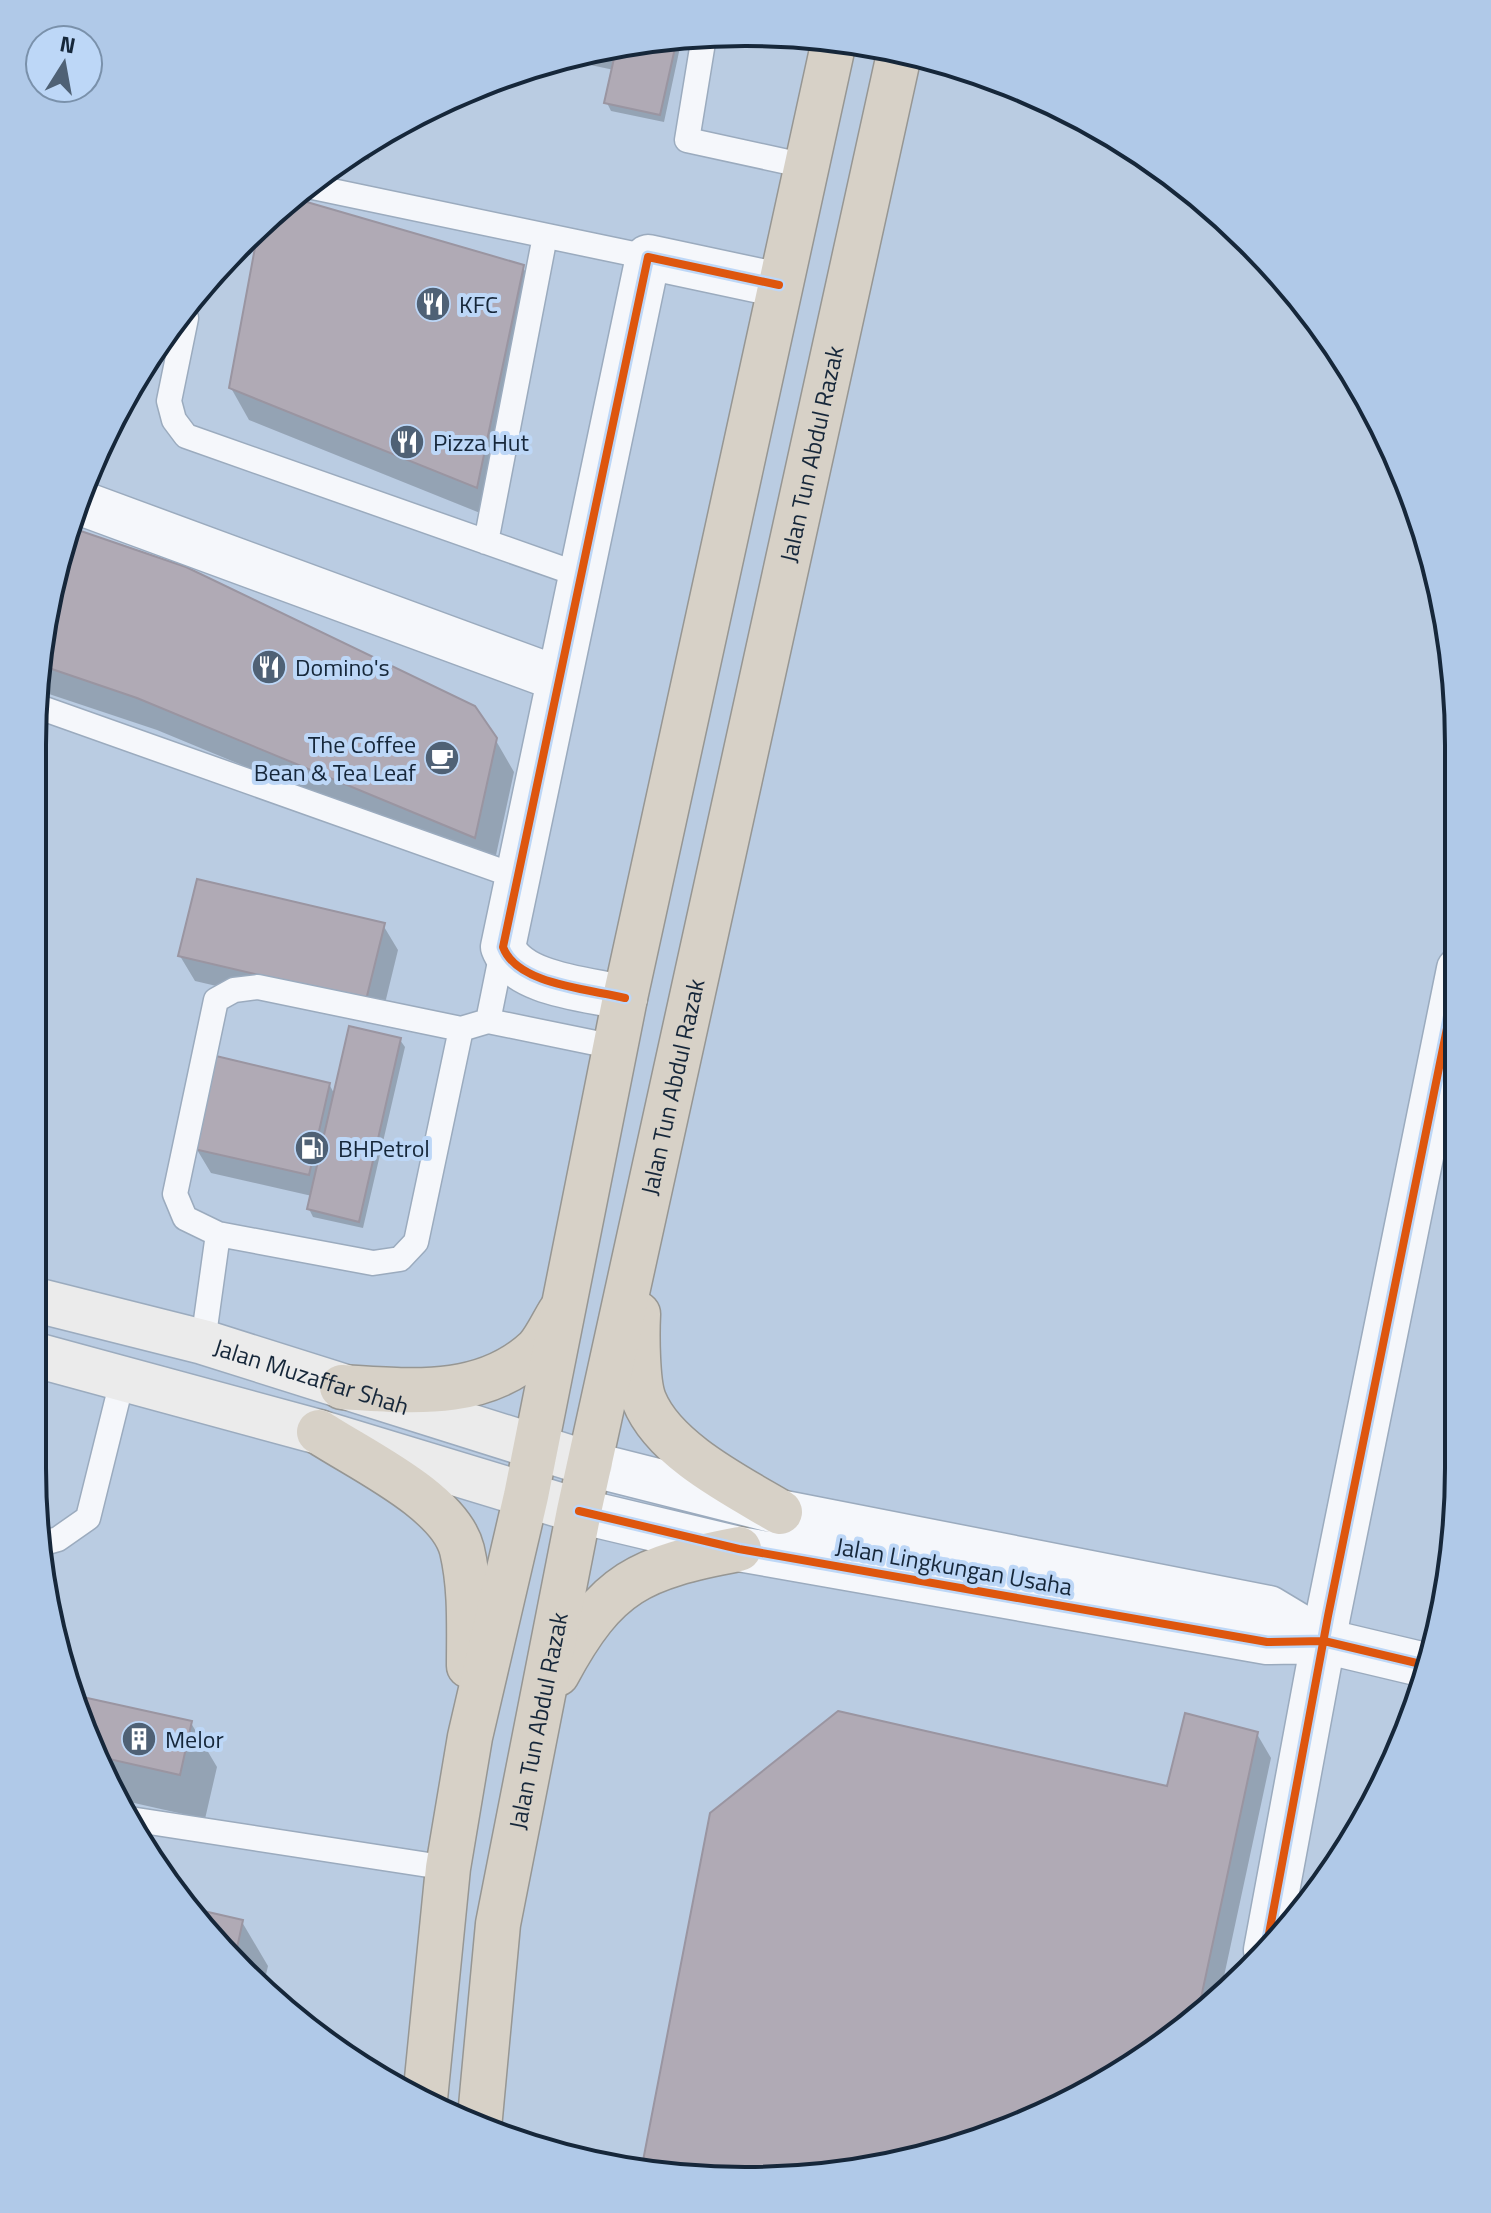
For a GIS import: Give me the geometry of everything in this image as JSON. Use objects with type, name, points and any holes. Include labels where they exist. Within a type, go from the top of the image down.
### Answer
[{"type":"highway","points":[[426,2089],[448,1868],[470,1737],[526,1496],[625,998],[832,51]]},
{"type":"highway","name":"Jalan Tun Abdul Razak","points":[[480,2115],[498,1924],[579,1511],[897,63]]},
{"type":"highway","points":[[646,1216],[637,1326],[643,1399],[668,1434],[707,1468],[780,1512]]},
{"type":"highway","points":[[342,1387],[433,1392],[505,1372],[539,1347],[567,1299]]},
{"type":"highway","points":[[319,1432],[426,1498],[461,1547],[469,1603],[470,1737]]},
{"type":"highway","points":[[542,1702],[576,1639],[612,1596],[640,1574],[674,1561],[739,1549]]},
{"type":"main road","name":"Jalan Muzaffar Shah","points":[[46,1303],[203,1342],[590,1464]]},
{"type":"main road","name":"Jalan Muzaffar Shah","points":[[46,1358],[319,1432],[579,1511]]},
{"type":"street","points":[[625,998],[525,974],[508,960],[503,947],[648,257],[779,285]]},
{"type":"street","points":[[89,506],[559,679]]},
{"type":"street","points":[[1270,1930],[1324,1641],[1445,1039]]},
{"type":"street","name":"Jalan Lingkungan Usaha","points":[[590,1464],[780,1512],[1269,1608],[1324,1641]]},
{"type":"street","name":"Jalan Lingkungan Usaha","points":[[579,1511],[739,1549],[1267,1642],[1324,1641]]},
{"type":"street","points":[[1324,1641],[1417,1663]]},
{"type":"lane","points":[[702,47],[687,140],[806,166]]},
{"type":"lane","points":[[323,189],[648,257]]},
{"type":"lane","points":[[486,542],[545,236]]},
{"type":"lane","points":[[183,330],[169,401],[174,420],[186,436],[580,575]]},
{"type":"lane","points":[[47,710],[518,877]]},
{"type":"lane","points":[[488,1021],[503,947]]},
{"type":"lane","points":[[461,1029],[416,1242],[400,1259],[373,1263],[218,1234],[185,1218],[175,1194],[216,1000],[234,990],[258,987],[461,1029],[488,1021],[615,1047]]},
{"type":"lane","points":[[203,1342],[218,1234]]},
{"type":"lane","points":[[50,1541],[88,1518],[123,1377]]},
{"type":"lane","points":[[142,1821],[448,1868]]},
{"type":"building","points":[[675,50],[660,115],[604,103],[614,58]]},
{"type":"building","points":[[306,202],[524,265],[477,488],[229,388],[255,247]]},
{"type":"building","points":[[80,531],[186,567],[475,706],[497,738],[475,838],[137,698],[50,669],[59,609]]},
{"type":"building","points":[[197,879],[385,923],[366,1000],[178,956]]},
{"type":"building","points":[[349,1026],[401,1038],[359,1222],[307,1209]]},
{"type":"building","points":[[216,1056],[330,1083],[309,1175],[194,1149]]},
{"type":"building","name":"Melor","points":[[85,1698],[192,1721],[180,1775],[110,1759]]},
{"type":"building","points":[[838,1711],[1167,1786],[1185,1713],[1258,1732],[1201,1998],[1134,2049],[1055,2095],[1013,2114],[927,2143],[837,2161],[746,2167],[700,2166],[643,2159],[710,1813]]},
{"type":"building","points":[[206,1911],[243,1920],[237,1947]]},
{"type":"cycle path","points":[[625,998],[538,977],[511,960],[503,947],[648,257],[779,285]]},
{"type":"cycle path","points":[[1270,1930],[1328,1616],[1445,1038]]},
{"type":"cycle path","points":[[579,1511],[739,1549],[1267,1642],[1324,1641],[1417,1663]]},
{"type":"place","name":"KFC","points":[[433,304]]},
{"type":"place","name":"Pizza Hut","points":[[407,442]]},
{"type":"place","name":"Domino's","points":[[269,667]]},
{"type":"place","name":"The Coffee Bean & Tea Leaf","points":[[442,758]]},
{"type":"place","name":"BHPetrol","points":[[312,1148]]},
{"type":"place","name":"Melor","points":[[139,1739]]}]
